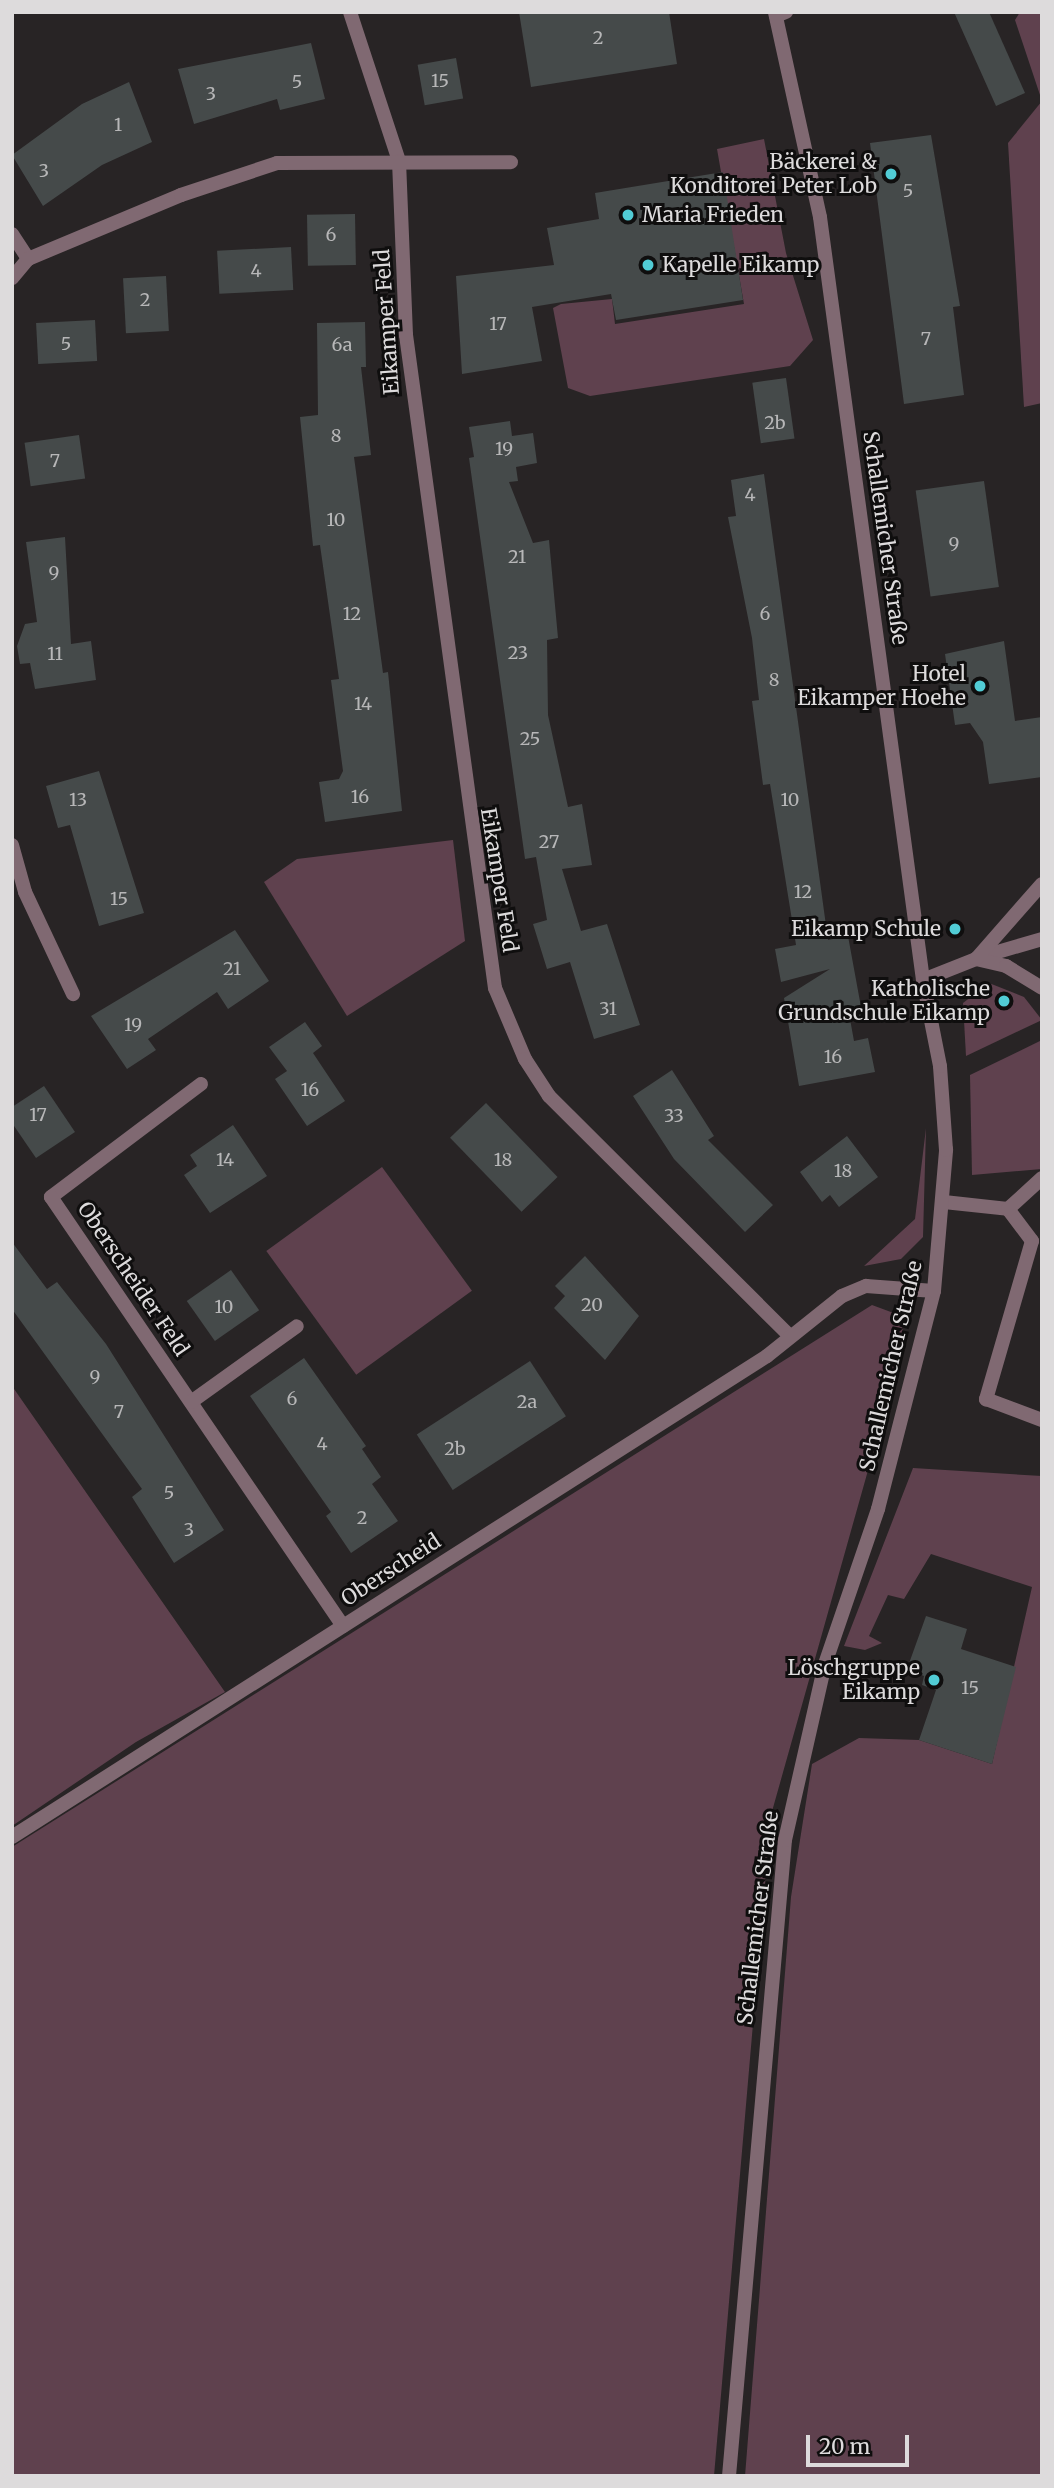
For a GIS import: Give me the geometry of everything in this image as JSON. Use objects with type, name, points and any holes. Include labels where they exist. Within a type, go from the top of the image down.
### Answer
[{"type":"street","name":"Eikamper Feld","points":[[350,12],[400,162],[406,335],[495,988],[525,1059],[549,1096],[788,1334]]},
{"type":"street","name":"Schallemicher Straße","points":[[729,2476],[785,1839],[825,1664],[894,1452],[934,1290],[944,1202],[940,1066],[923,980],[820,217],[779,14]]},
{"type":"street","points":[[12,278],[28,260],[181,195],[277,163],[511,162]]},
{"type":"street","points":[[12,234],[28,260]]},
{"type":"street","points":[[12,845],[34,915],[73,994]]},
{"type":"street","points":[[976,959],[1042,884]]},
{"type":"street","points":[[923,980],[976,959],[1042,939]]},
{"type":"street","points":[[976,959],[1006,966],[1042,988]]},
{"type":"street","name":"Oberscheider Feld","points":[[201,1084],[51,1197],[344,1626]]},
{"type":"street","points":[[1008,1209],[1042,1178]]},
{"type":"street","points":[[944,1202],[1008,1209],[1032,1241],[986,1399],[1042,1420]]},
{"type":"street","points":[[788,1334],[866,1286],[934,1290]]},
{"type":"street","points":[[191,1402],[297,1326]]},
{"type":"street","name":"Oberscheid","points":[[12,1837],[766,1356],[788,1334]]},
{"type":"shaded area","points":[[1020,12],[1042,12],[1042,101],[1015,20]]},
{"type":"shaded area","points":[[1042,101],[1042,403],[1024,407],[1008,143]]},
{"type":"shaded area","points":[[764,139],[786,253],[813,340],[790,366],[590,396],[568,388],[553,308],[561,304],[612,299],[615,324],[744,304],[717,149]]},
{"type":"shaded area","points":[[453,840],[465,941],[347,1016],[264,882],[297,859]]},
{"type":"shaded area","points":[[989,983],[1024,997],[1042,1020],[966,1056],[963,1003]]},
{"type":"shaded area","points":[[1042,1040],[1042,1169],[972,1175],[970,1075]]},
{"type":"shaded area","points":[[926,1128],[923,1237],[901,1259],[864,1266],[915,1219]]},
{"type":"shaded area","points":[[382,1167],[472,1291],[356,1375],[266,1251]]},
{"type":"shaded area","points":[[872,1305],[899,1315],[905,1339],[771,1815],[714,2476],[12,2476],[12,1847]]},
{"type":"shaded area","points":[[12,1386],[225,1692],[136,1742],[12,1826]]},
{"type":"shaded area","points":[[913,1468],[1042,1476],[1042,2476],[745,2476],[791,1897],[812,1764],[859,1738],[919,1740],[992,1764],[1032,1587],[931,1554],[904,1599],[888,1595],[869,1636],[882,1643],[865,1650],[844,1646]]},
{"type":"building","points":[[519,12],[669,12],[677,64],[531,87]]},
{"type":"building","points":[[954,12],[989,12],[1025,93],[996,106]]},
{"type":"building","points":[[311,43],[325,99],[280,110],[277,99],[194,124],[178,69]]},
{"type":"building","points":[[456,58],[463,98],[425,105],[418,65]]},
{"type":"building","points":[[129,82],[152,142],[102,165],[43,206],[12,155],[82,104]]},
{"type":"building","points":[[931,135],[960,306],[953,307],[964,395],[904,404],[870,143]]},
{"type":"building","name":"Kapelle Eikamp","points":[[723,172],[743,300],[616,320],[611,294],[532,307],[542,361],[462,374],[456,276],[554,265],[547,228],[599,219],[595,193]]},
{"type":"building","points":[[355,214],[356,265],[308,266],[307,215]]},
{"type":"building","points":[[291,247],[293,290],[219,294],[217,251]]},
{"type":"building","points":[[166,276],[169,331],[126,333],[123,278]]},
{"type":"building","points":[[95,320],[97,361],[38,364],[36,323]]},
{"type":"building","points":[[365,322],[366,367],[361,367],[371,455],[354,457],[383,673],[388,672],[402,811],[325,822],[319,782],[339,779],[343,771],[331,680],[339,679],[320,545],[313,546],[300,417],[318,415],[317,323]]},
{"type":"building","points":[[786,378],[794,438],[761,443],[752,383]]},
{"type":"building","points":[[510,421],[512,436],[533,433],[537,463],[516,467],[518,481],[509,482],[533,543],[549,540],[558,638],[547,640],[548,715],[568,807],[582,804],[592,865],[562,869],[581,931],[607,924],[640,1025],[594,1039],[570,962],[547,969],[533,924],[547,920],[536,857],[525,859],[469,458],[474,457],[469,427]]},
{"type":"building","points":[[79,435],[85,479],[31,486],[25,443]]},
{"type":"building","points":[[764,474],[828,940],[848,936],[863,1018],[854,1021],[848,1008],[854,1041],[868,1038],[875,1072],[799,1086],[784,998],[830,969],[781,982],[775,949],[796,945],[770,784],[763,785],[752,701],[759,700],[752,638],[728,517],[736,516],[731,480]]},
{"type":"building","points":[[984,481],[999,587],[931,597],[916,491]]},
{"type":"building","points":[[65,537],[71,644],[91,641],[96,680],[35,689],[30,663],[20,664],[17,646],[25,624],[37,622],[26,542]]},
{"type":"building","name":"Hotel Eikamper Hoehe","points":[[1004,641],[1015,721],[1042,717],[1042,777],[989,784],[983,742],[970,723],[955,725],[945,654]]},
{"type":"building","points":[[99,771],[144,913],[99,926],[70,825],[58,828],[46,786]]},
{"type":"building","points":[[235,930],[269,981],[228,1009],[217,992],[148,1039],[156,1050],[127,1069],[91,1016]]},
{"type":"building","points":[[305,1022],[322,1046],[313,1053],[345,1101],[307,1126],[275,1079],[287,1071],[269,1047]]},
{"type":"building","points":[[672,1070],[714,1136],[708,1140],[773,1205],[745,1232],[674,1159],[633,1096]]},
{"type":"building","points":[[44,1086],[75,1132],[36,1158],[12,1123],[12,1107]]},
{"type":"building","points":[[486,1103],[558,1177],[522,1212],[450,1138]]},
{"type":"building","points":[[233,1125],[267,1176],[210,1213],[184,1175],[197,1166],[190,1155]]},
{"type":"building","points":[[847,1136],[878,1177],[839,1207],[830,1195],[822,1202],[800,1172]]},
{"type":"building","points":[[12,1242],[47,1289],[57,1282],[106,1344],[224,1530],[174,1563],[132,1497],[142,1489],[12,1309]]},
{"type":"building","points":[[585,1256],[639,1316],[605,1360],[554,1308],[565,1296],[555,1286]]},
{"type":"building","points":[[231,1270],[259,1310],[215,1341],[187,1301]]},
{"type":"building","points":[[304,1358],[366,1446],[362,1449],[381,1477],[372,1484],[398,1521],[351,1553],[326,1516],[331,1512],[250,1396]]},
{"type":"building","points":[[530,1361],[566,1416],[453,1490],[417,1435]]},
{"type":"building","points":[[926,1616],[967,1629],[961,1649],[1016,1667],[992,1764],[919,1740],[936,1690],[922,1685],[924,1676],[907,1669]]},
{"type":"place","name":"Bäckerei & Konditorei Peter Lob","points":[[891,174]]},
{"type":"place","name":"Maria Frieden","points":[[628,215]]},
{"type":"place","name":"Kapelle Eikamp","points":[[648,265]]},
{"type":"place","name":"Hotel Eikamper Hoehe","points":[[980,686]]},
{"type":"place","name":"Eikamp Schule","points":[[955,929]]},
{"type":"place","name":"Katholische Grundschule Eikamp","points":[[1004,1001]]},
{"type":"place","name":"Löschgruppe Eikamp","points":[[934,1680]]}]
